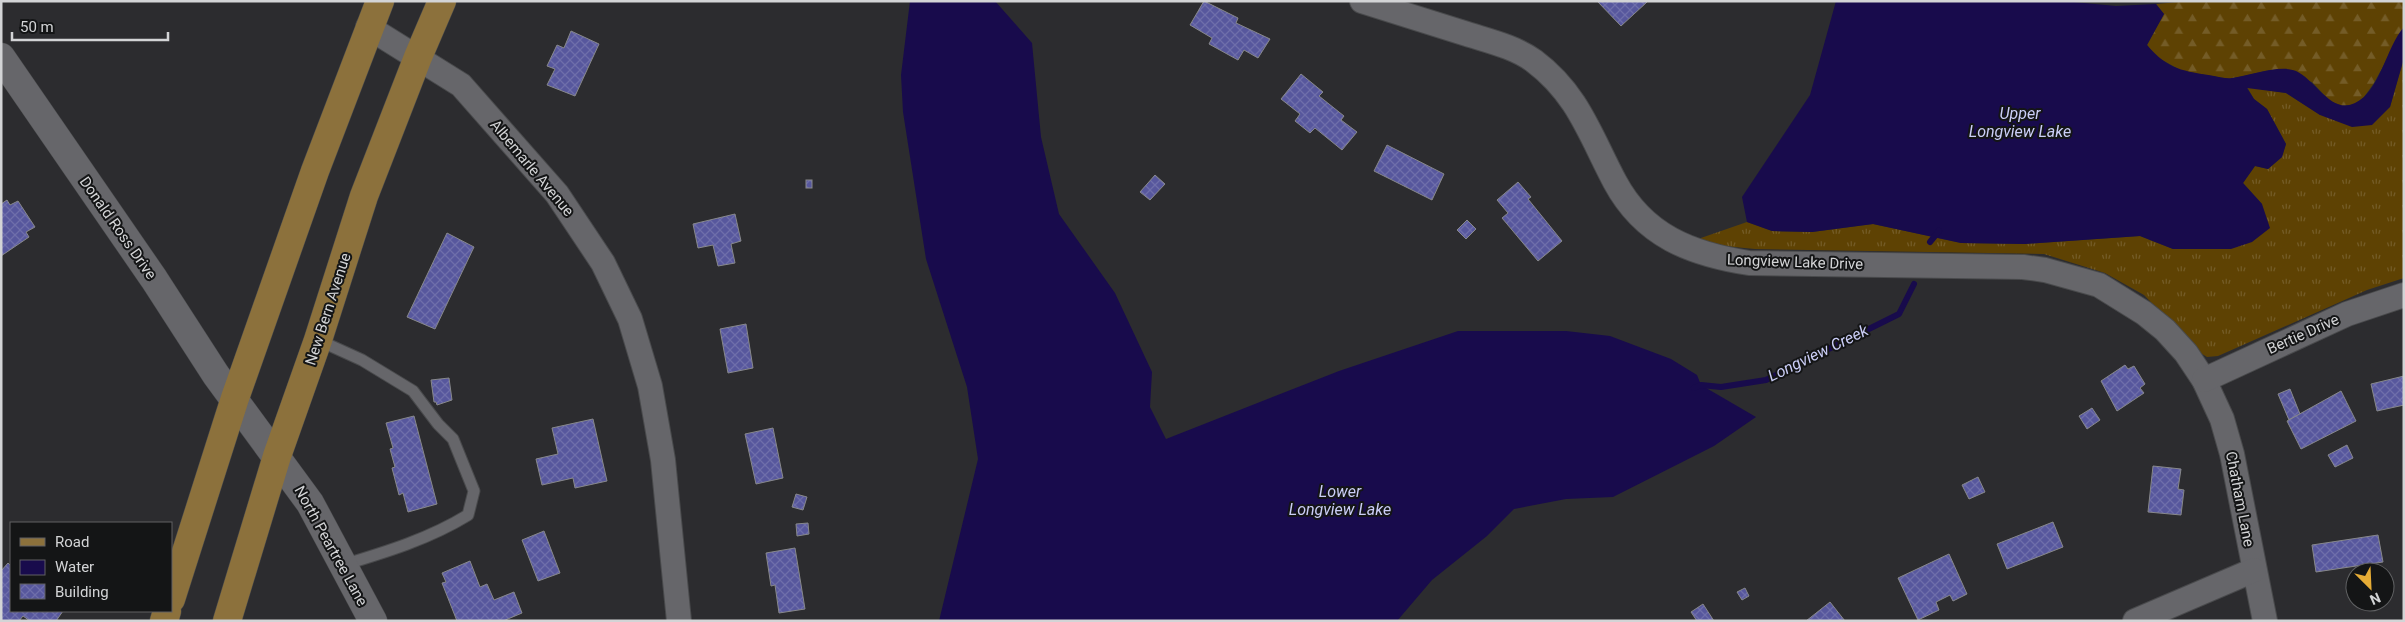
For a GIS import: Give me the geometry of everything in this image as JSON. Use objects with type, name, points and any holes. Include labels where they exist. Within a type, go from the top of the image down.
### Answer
[{"type":"main road","points":[[172,596],[235,398],[368,27],[380,1]]},
{"type":"main road","name":"New Bern Avenue","points":[[227,621],[277,456],[318,340],[364,196],[442,1]]},
{"type":"street","name":"Longview Lake Drive","points":[[1362,1],[1501,45],[1533,60],[1569,93],[1579,108],[1615,183],[1628,203],[1654,229],[1686,248],[1719,258],[1748,263],[2023,267],[2077,277],[2114,293],[2144,312],[2186,352],[2204,380]]},
{"type":"street","name":"Albemarle Avenue","points":[[368,27],[461,85],[531,163],[577,223],[603,263],[619,294],[642,357],[650,386],[662,460],[679,621]]},
{"type":"street","name":"Donald Ross Drive","points":[[1,57],[154,279],[216,375],[235,398]]},
{"type":"street","name":"Bertie Drive","points":[[2204,380],[2347,314],[2404,294]]},
{"type":"street","name":"Chatham Lane","points":[[2204,380],[2222,419],[2232,454],[2265,621]]},
{"type":"street","name":"North Peartree Lane","points":[[235,398],[310,503],[373,621]]},
{"type":"street","points":[[2135,621],[2254,570]]},
{"type":"lane","points":[[318,340],[362,360],[413,391],[438,424],[453,439],[474,491],[468,515],[449,527],[403,547],[343,565]]},
{"type":"green space","points":[[2190,1],[2404,1],[2404,27],[2374,83],[2364,97],[2355,104],[2342,106],[2330,101],[2312,82],[2270,70],[2230,79],[2182,71],[2157,57],[2147,45],[2164,14],[2156,4]]},
{"type":"green space","points":[[2404,58],[2404,278],[2367,290],[2218,356],[2207,357],[2199,352],[2144,295],[2105,273],[2044,254],[1755,249],[1724,246],[1698,239],[1747,222],[1772,231],[1812,232],[1873,224],[1961,243],[2025,244],[2140,236],[2173,249],[2262,204],[2243,183],[2255,166],[2268,169],[2282,157],[2286,144],[2267,109],[2254,99],[2247,87],[2286,93],[2320,115],[2390,107]]},
{"type":"water","name":"Lower Longview Lake","points":[[910,1],[995,1],[1032,43],[1041,137],[1059,214],[1115,293],[1152,372],[1150,407],[1166,439],[1339,371],[1458,331],[1566,331],[1610,336],[1671,359],[1697,375],[1701,385],[1756,417],[1714,446],[1613,497],[1566,499],[1514,509],[1487,536],[1432,580],[1397,621],[939,621],[978,459],[967,387],[926,259],[903,112],[901,75]]},
{"type":"water","name":"Upper Longview Lake","points":[[1836,1],[2063,1],[2116,6],[2156,4],[2164,14],[2147,45],[2162,60],[2177,68],[2194,73],[2228,78],[2289,69],[2303,75],[2331,101],[2346,105],[2355,103],[2371,89],[2392,46],[2404,27],[2404,58],[2390,107],[2372,125],[2352,127],[2320,115],[2286,93],[2247,88],[2254,99],[2267,109],[2286,144],[2282,157],[2268,169],[2255,166],[2243,183],[2262,204],[2270,228],[2252,242],[2231,249],[2173,249],[2140,236],[2025,244],[1961,243],[1873,224],[1812,232],[1772,231],[1747,222],[1742,197],[1810,95]]},
{"type":"building","points":[[1204,1],[1238,18],[1236,23],[1270,39],[1258,58],[1244,50],[1238,60],[1209,44],[1212,38],[1190,25]]},
{"type":"building","points":[[1597,1],[1646,1],[1647,2],[1621,26]]},
{"type":"building","points":[[571,31],[599,44],[575,96],[547,85],[555,69],[547,66],[557,45],[564,48]]},
{"type":"building","points":[[1301,74],[1323,92],[1319,96],[1344,116],[1341,120],[1357,132],[1342,150],[1315,128],[1310,133],[1295,121],[1300,114],[1281,99]]},
{"type":"building","points":[[1387,145],[1444,174],[1432,200],[1374,171]]},
{"type":"building","points":[[1155,175],[1165,184],[1150,200],[1140,192]]},
{"type":"building","points":[[806,180],[812,180],[812,188],[806,188]]},
{"type":"building","points":[[1518,182],[1531,197],[1528,199],[1562,241],[1538,261],[1502,218],[1508,213],[1497,200]]},
{"type":"building","points":[[7,200],[10,205],[18,201],[35,227],[26,232],[29,237],[1,256],[1,204]]},
{"type":"building","points":[[735,214],[741,241],[731,244],[735,263],[718,266],[713,245],[698,248],[693,224]]},
{"type":"building","points":[[1467,220],[1476,229],[1466,239],[1457,230]]},
{"type":"building","points":[[447,233],[474,247],[435,329],[407,317]]},
{"type":"building","points":[[746,324],[753,368],[728,373],[720,329]]},
{"type":"building","points":[[2125,365],[2128,369],[2134,366],[2145,384],[2140,388],[2144,393],[2117,411],[2101,381]]},
{"type":"building","points":[[2404,376],[2404,405],[2377,411],[2371,384]]},
{"type":"building","points":[[449,378],[452,400],[437,405],[434,402],[431,380]]},
{"type":"building","points":[[2290,389],[2300,414],[2289,420],[2278,394]]},
{"type":"building","points":[[2341,391],[2356,421],[2301,449],[2287,421]]},
{"type":"building","points":[[2092,408],[2100,420],[2087,429],[2079,416]]},
{"type":"building","points":[[414,416],[437,504],[408,512],[403,493],[399,495],[392,468],[395,467],[390,449],[393,448],[386,423]]},
{"type":"building","points":[[593,419],[607,481],[575,488],[573,478],[542,485],[536,459],[558,454],[552,428]]},
{"type":"building","points":[[773,428],[783,478],[756,484],[745,434]]},
{"type":"building","points":[[2347,445],[2353,458],[2335,467],[2328,455]]},
{"type":"building","points":[[2153,466],[2181,469],[2178,489],[2184,490],[2181,515],[2148,512]]},
{"type":"building","points":[[1978,477],[1985,492],[1969,499],[1962,485]]},
{"type":"building","points":[[796,494],[807,497],[803,510],[792,507]]},
{"type":"building","points":[[2053,522],[2063,547],[2007,569],[1997,544]]},
{"type":"building","points":[[808,523],[809,534],[797,536],[796,524]]},
{"type":"building","points":[[544,531],[560,573],[538,581],[522,540]]},
{"type":"building","points":[[2378,535],[2383,562],[2345,562],[2345,568],[2316,572],[2312,545]]},
{"type":"building","points":[[795,548],[805,609],[779,613],[775,585],[771,586],[766,553]]},
{"type":"building","points":[[1949,554],[1967,594],[1953,601],[1950,595],[1936,602],[1939,610],[1918,620],[1898,578]]},
{"type":"building","points":[[470,561],[480,587],[487,584],[494,600],[514,592],[522,613],[503,621],[457,621],[442,583],[446,582],[442,573]]},
{"type":"building","points":[[8,563],[10,565],[10,612],[62,612],[56,621],[30,621],[23,616],[19,621],[1,621],[1,571]]},
{"type":"building","points":[[1745,588],[1749,596],[1742,600],[1737,592]]},
{"type":"building","points":[[1830,602],[1845,621],[1806,621]]},
{"type":"building","points":[[1703,604],[1714,621],[1697,621],[1691,612]]},
{"type":"waterway","points":[[1930,242],[1939,231]]},
{"type":"waterway","name":"Longview Creek","points":[[1694,388],[1701,385],[1721,387],[1766,380],[1899,314],[1914,284]]}]
